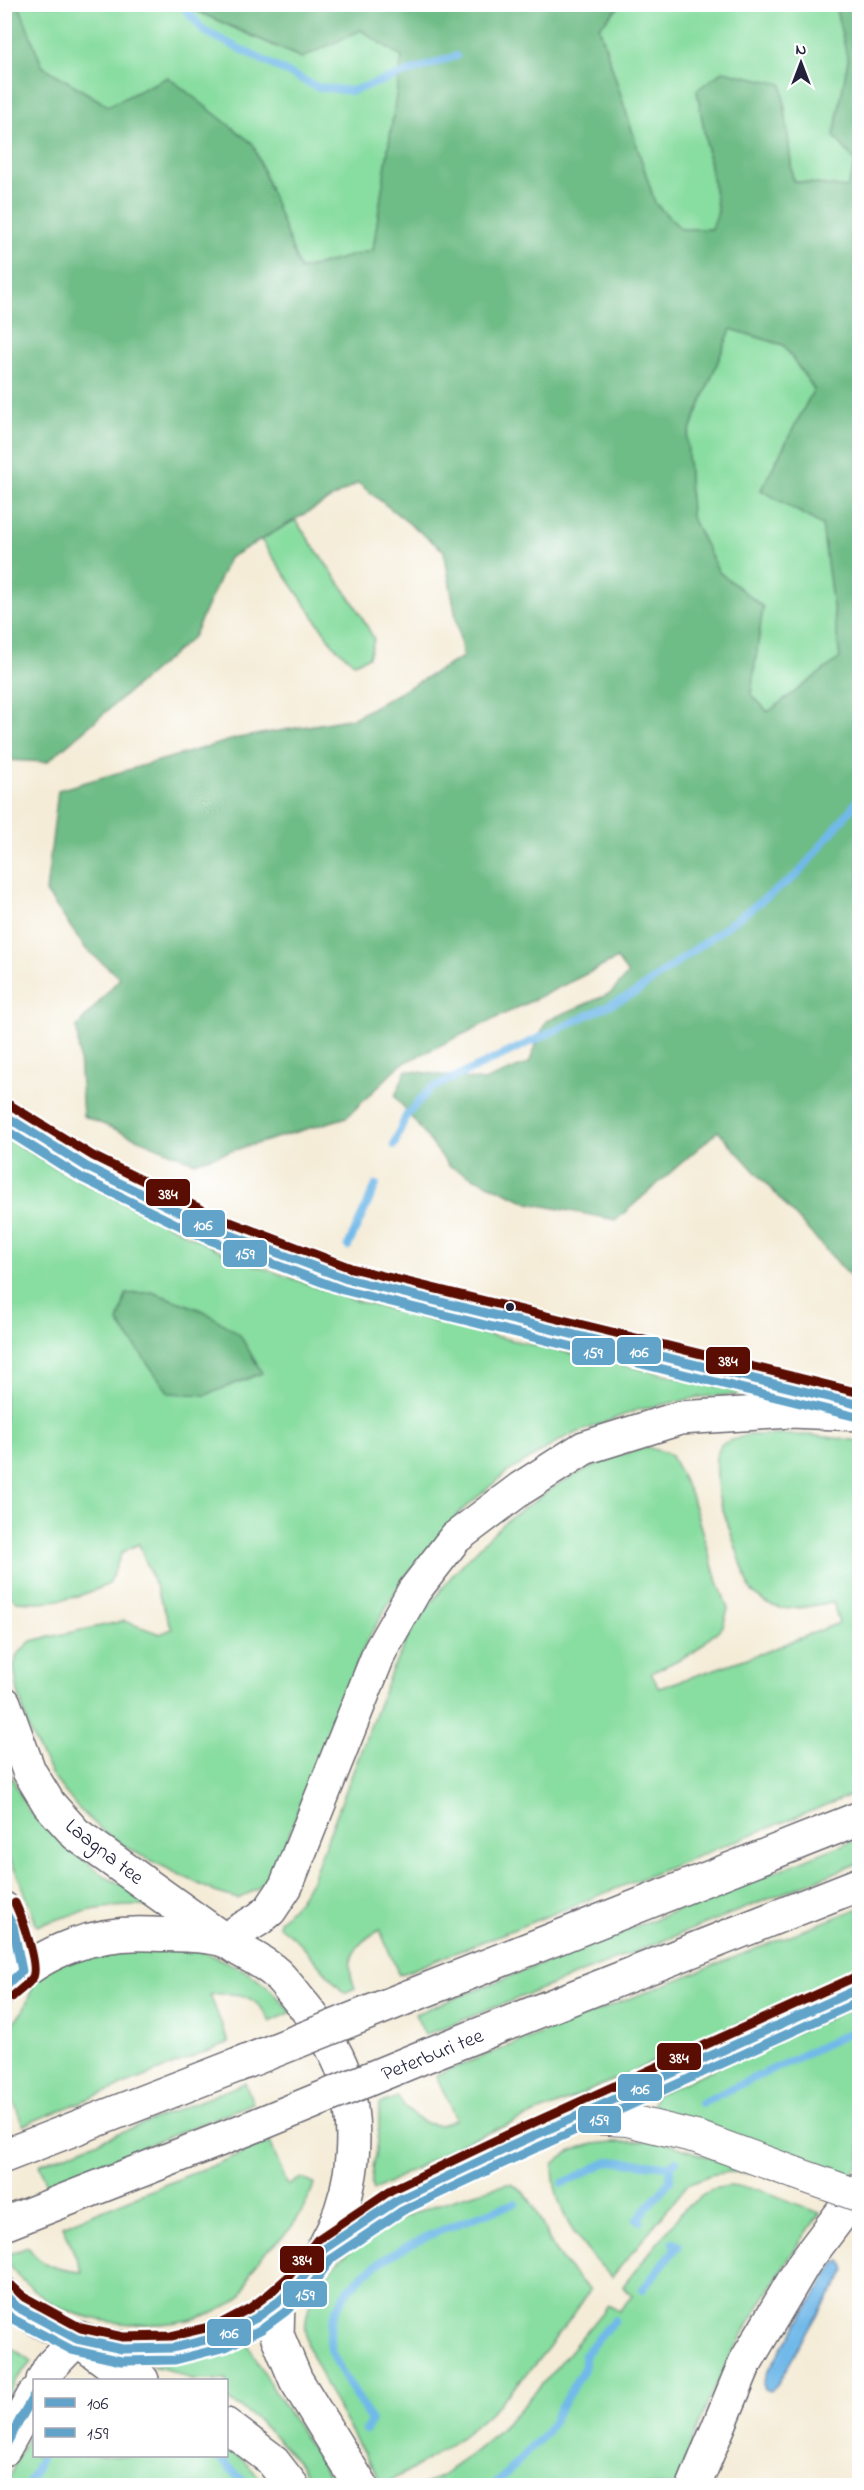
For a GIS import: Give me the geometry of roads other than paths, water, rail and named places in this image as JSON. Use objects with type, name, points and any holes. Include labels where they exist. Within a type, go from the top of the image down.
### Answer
[{"type":"main road","points":[[4,1115],[87,1167],[212,1228],[347,1279],[860,1405]]},
{"type":"main road","points":[[13,1980],[70,1945],[124,1933],[224,1940],[264,1914],[286,1886],[306,1842],[380,1651],[414,1591],[455,1538],[519,1489],[584,1448],[680,1418],[791,1411],[860,1414]]},
{"type":"main road","name":"Laagna tee","points":[[4,1703],[29,1771],[49,1804],[76,1834],[224,1940],[275,1972],[315,2019],[343,2073],[354,2133],[348,2193],[324,2249]]},
{"type":"main road","points":[[18,2151],[860,1818]]},
{"type":"main road","name":"Peterburi tee","points":[[4,2224],[860,1884]]},
{"type":"main road","points":[[4,1909],[13,1926],[13,1980]]},
{"type":"main road","points":[[77,2339],[122,2349],[173,2348],[222,2336],[256,2318],[278,2302],[298,2284],[324,2249],[396,2201],[574,2117],[860,1988]]},
{"type":"main road","points":[[694,2486],[745,2363],[804,2263],[860,2189]]},
{"type":"main road","points":[[4,2294],[17,2307],[77,2339],[121,2372],[139,2379]]},
{"type":"main road","points":[[278,2302],[277,2335],[296,2380],[362,2486]]},
{"type":"main road","points":[[44,2379],[50,2367],[77,2339]]},
{"type":"main road","points":[[4,2449],[33,2397]]},
{"type":"main road","points":[[228,2427],[270,2459],[292,2486]]},
{"type":"street","points":[[574,2117],[627,2120],[700,2138],[860,2196]]},
{"type":"water","points":[[841,2261],[846,2271],[816,2317],[776,2387],[770,2391],[765,2389],[763,2384],[768,2371],[835,2264]]},
{"type":"waterway","points":[[181,4],[204,31],[317,87],[352,91],[456,56]]},
{"type":"waterway","points":[[394,1145],[406,1116],[430,1089],[635,993],[797,875],[860,798]]},
{"type":"waterway","points":[[348,1246],[376,1185]]},
{"type":"waterway","points":[[701,2103],[860,2028]]},
{"type":"waterway","points":[[563,2183],[609,2161],[670,2166],[676,2161]]},
{"type":"waterway","points":[[640,2221],[637,2219],[670,2181],[670,2166]]},
{"type":"waterway","points":[[366,2430],[371,2421],[337,2364],[331,2349],[332,2320],[345,2294],[367,2272],[395,2253],[459,2223],[515,2203]]},
{"type":"waterway","points":[[643,2289],[678,2245],[673,2243]]},
{"type":"waterway","points":[[494,2486],[546,2433],[585,2366],[585,2354],[614,2320]]},
{"type":"waterway","points":[[4,2361],[9,2364],[4,2375]]},
{"type":"waterway","points":[[28,2486],[42,2457]]},
{"type":"waterway","points":[[218,2457],[249,2486]]}]
